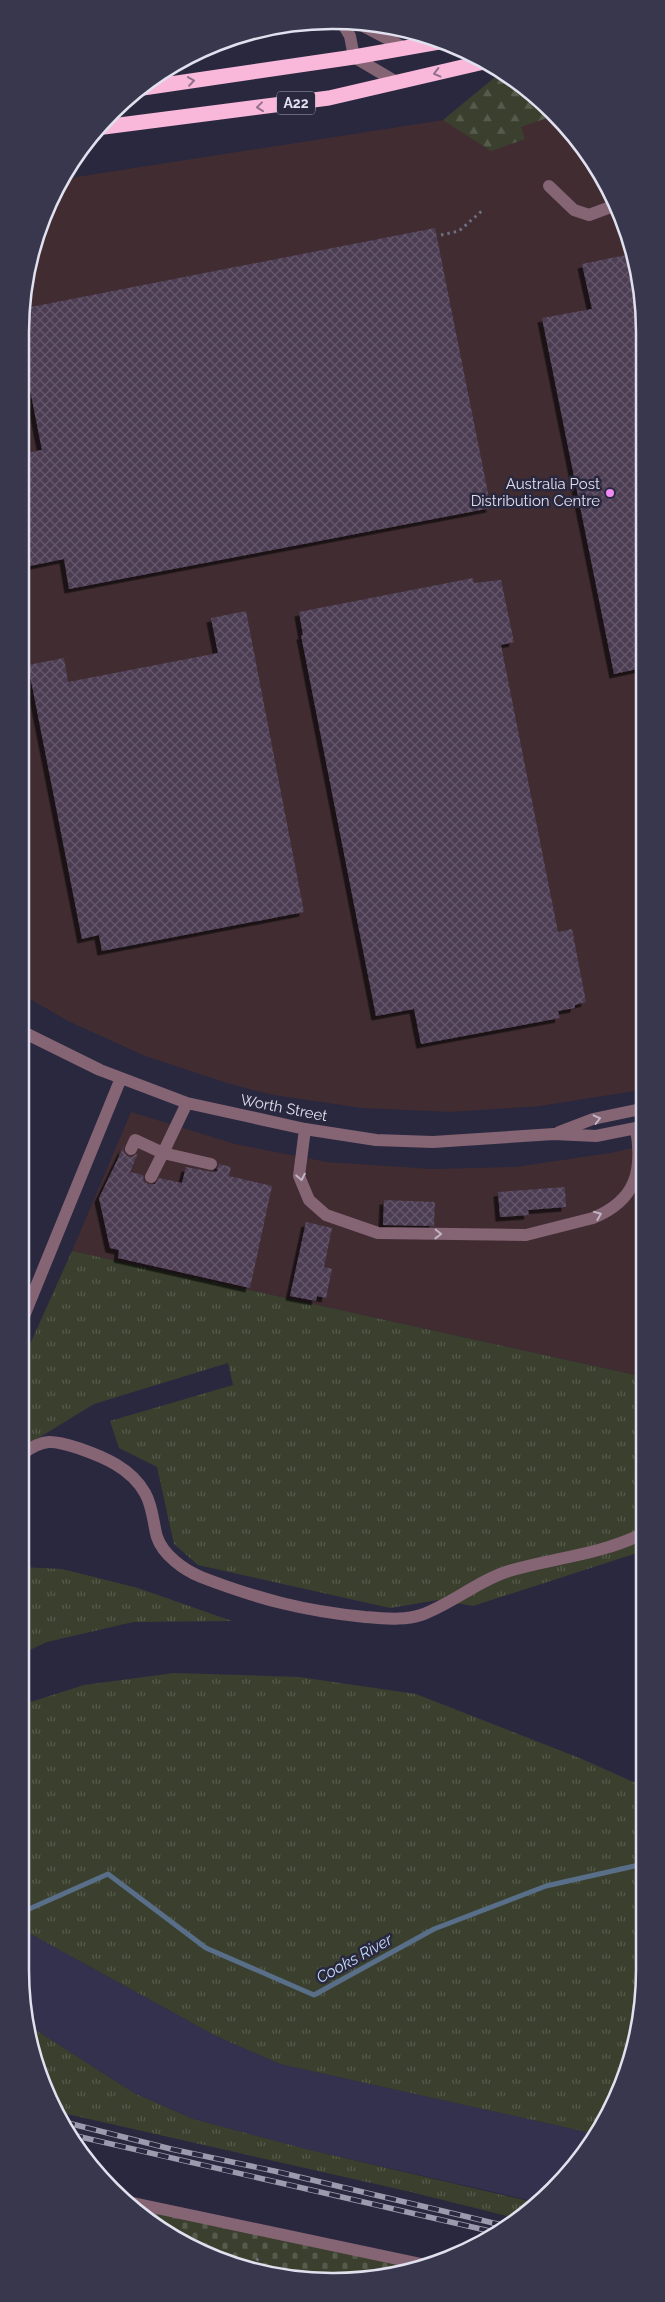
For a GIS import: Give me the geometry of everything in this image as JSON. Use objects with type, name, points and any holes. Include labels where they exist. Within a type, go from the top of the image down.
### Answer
[{"type":"highway","points":[[156,86],[354,57],[427,44]]},
{"type":"highway","name":"A22","points":[[110,126],[328,98],[475,64]]},
{"type":"street","points":[[346,29],[350,36],[354,57],[398,83]]},
{"type":"street","points":[[373,31],[405,48]]},
{"type":"street","points":[[549,186],[574,210],[589,215],[609,208]]},
{"type":"street","name":"Worth Street","points":[[29,1035],[82,1062],[187,1103],[305,1129],[376,1140],[433,1142],[554,1134],[596,1136],[636,1127]]},
{"type":"street","points":[[29,1304],[121,1078]]},
{"type":"street","points":[[152,1177],[187,1103]]},
{"type":"street","name":"Worth Street","points":[[554,1134],[593,1119],[636,1110]]},
{"type":"street","points":[[305,1129],[299,1176],[310,1200],[326,1215],[378,1233],[526,1235],[604,1214],[622,1200],[629,1191],[636,1175]]},
{"type":"street","points":[[131,1149],[135,1140],[163,1153],[211,1164]]},
{"type":"street","points":[[29,1450],[46,1441],[56,1442],[106,1458],[118,1465],[138,1483],[148,1500],[158,1539],[164,1549],[183,1568],[198,1576],[279,1604],[325,1612],[388,1619],[419,1616],[501,1573],[579,1556],[636,1536]]},
{"type":"street","points":[[141,2205],[413,2262]]},
{"type":"path","points":[[441,235],[459,231],[484,209]]},
{"type":"path","points":[[255,2263],[259,2257]]},
{"type":"shaded area","points":[[485,109],[540,111],[561,132],[596,181],[613,216],[626,254],[636,313],[636,1091],[540,1106],[451,1112],[362,1108],[273,1095],[230,1084],[145,1056],[68,1021],[29,998],[29,313],[39,254],[60,198],[71,178],[443,120]]},
{"type":"shaded area","points":[[131,1112],[235,1144],[327,1162],[433,1169],[515,1167],[610,1153],[636,1147],[636,1375],[72,1251]]},
{"type":"shaded area","points":[[29,1933],[214,2035],[280,2064],[589,2132],[561,2170],[530,2200],[310,2150],[193,2119],[134,2093],[35,2030],[29,1989]]},
{"type":"green space","points":[[497,77],[501,80],[533,104],[547,118],[521,127],[525,139],[491,151],[443,120]]},
{"type":"green space","points":[[72,1251],[636,1375],[636,1553],[473,1606],[438,1600],[390,1608],[198,1565],[174,1544],[157,1467],[119,1448],[110,1421],[233,1385],[228,1363],[94,1404],[29,1444],[29,1346]]},
{"type":"green space","points":[[29,1567],[62,1569],[138,1588],[232,1621],[133,1622],[47,1642],[29,1650]]},
{"type":"green space","points":[[174,1673],[299,1677],[416,1694],[582,1759],[636,1783],[636,1989],[634,2009],[620,2067],[605,2104],[589,2132],[280,2064],[214,2035],[29,1933],[29,1702],[84,1685]]},
{"type":"green space","points":[[35,2030],[134,2093],[193,2119],[310,2150],[529,2201],[508,2216],[411,2192],[65,2114],[45,2067]]},
{"type":"green space","points":[[137,2202],[408,2264],[352,2273],[313,2273],[254,2263],[198,2242],[164,2222]]},
{"type":"building","points":[[435,228],[491,508],[69,589],[64,559],[29,566],[29,452],[42,450],[29,384],[30,307]]},
{"type":"building","name":"Australia Post Distribution Centre","points":[[626,255],[636,313],[636,669],[614,674],[542,318],[592,309],[582,264]]},
{"type":"building","points":[[473,578],[474,583],[501,580],[514,642],[501,645],[558,932],[572,929],[586,1002],[575,1005],[575,1008],[558,1011],[560,1018],[421,1044],[414,1009],[376,1016],[301,635],[303,635],[299,612]]},
{"type":"building","points":[[246,611],[304,912],[102,951],[99,935],[82,939],[29,665],[64,658],[68,682],[218,653],[211,618]]},
{"type":"building","points":[[124,1146],[123,1150],[127,1156],[132,1157],[138,1153],[130,1172],[143,1175],[144,1181],[148,1184],[155,1184],[159,1178],[182,1183],[186,1167],[213,1172],[217,1171],[219,1164],[231,1167],[229,1176],[272,1186],[250,1288],[118,1258],[119,1250],[110,1248],[99,1198]]},
{"type":"building","points":[[565,1187],[566,1207],[528,1210],[529,1215],[500,1217],[498,1192]]},
{"type":"building","points":[[384,1200],[435,1202],[434,1226],[383,1225]]},
{"type":"building","points":[[306,1222],[332,1228],[324,1267],[332,1269],[326,1298],[317,1296],[316,1301],[290,1296]]},
{"type":"waterway","name":"Cooks River","points":[[29,1909],[108,1874],[206,1948],[314,1995],[434,1929],[546,1886],[636,1866]]},
{"type":"railway","points":[[71,2124],[171,2149],[274,2171],[498,2224]]},
{"type":"railway","points":[[79,2137],[488,2231]]},
{"type":"place","name":"Australia Post Distribution Centre","points":[[610,493]]}]
